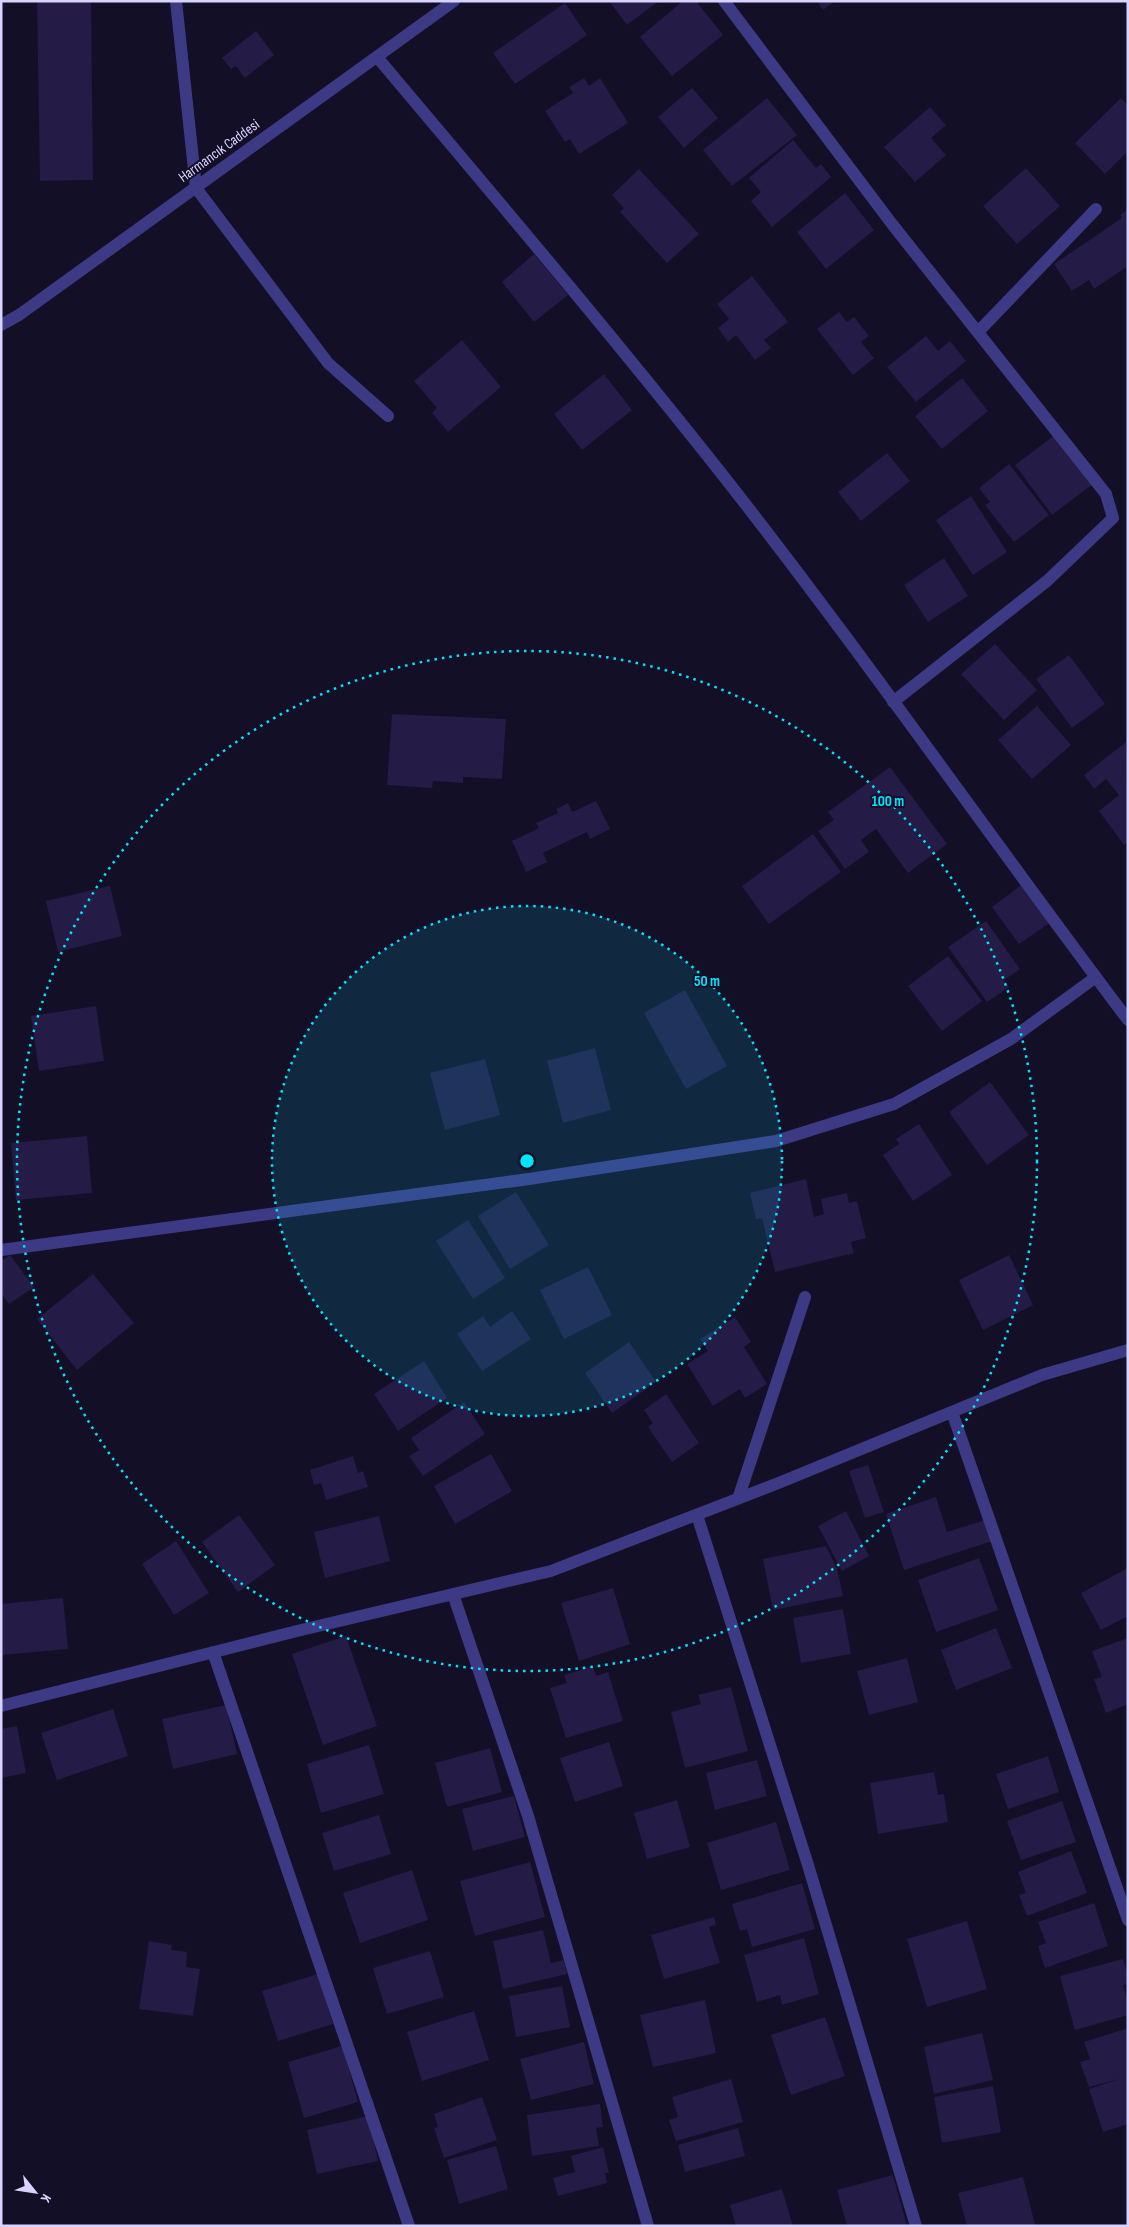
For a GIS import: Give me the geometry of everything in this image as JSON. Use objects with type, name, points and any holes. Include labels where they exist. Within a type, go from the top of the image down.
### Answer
[{"type":"street","points":[[176,1],[196,188],[328,363],[388,416]]},
{"type":"street","name":"Harmancık Caddesi","points":[[1,325],[19,315],[454,1]]},
{"type":"street","points":[[724,1],[892,224],[1106,494],[1113,518],[1047,581],[893,702]]},
{"type":"street","points":[[377,57],[530,239],[726,479],[1128,1020]]},
{"type":"street","points":[[978,332],[1096,209]]},
{"type":"street","points":[[1,1250],[519,1181],[776,1141],[894,1104],[1012,1039],[1096,978]]},
{"type":"street","points":[[738,1499],[805,1297]]},
{"type":"street","points":[[1,1706],[213,1652],[551,1571],[738,1499],[1042,1375],[1128,1350]]},
{"type":"street","points":[[952,1412],[1128,1920]]},
{"type":"street","points":[[697,1515],[808,1865],[916,2226]]},
{"type":"street","points":[[453,1594],[528,1816],[648,2226]]},
{"type":"street","points":[[213,1652],[409,2226]]},
{"type":"building","points":[[37,1],[91,1],[93,180],[40,181]]},
{"type":"building","points":[[609,1],[659,1],[627,25]]},
{"type":"building","points":[[683,1],[696,1],[723,35],[672,76],[640,37]]},
{"type":"building","points":[[817,1],[835,1],[823,10]]},
{"type":"building","points":[[565,3],[587,35],[515,84],[493,53]]},
{"type":"building","points":[[256,31],[274,55],[245,78],[236,66],[231,69],[222,58]]},
{"type":"building","points":[[584,78],[589,86],[600,78],[628,123],[579,154],[570,139],[565,142],[545,111],[573,93],[569,87]]},
{"type":"building","points":[[692,88],[718,118],[684,148],[658,117]]},
{"type":"building","points":[[767,98],[797,135],[732,186],[703,150]]},
{"type":"building","points":[[1121,98],[1128,105],[1128,151],[1105,174],[1075,143]]},
{"type":"building","points":[[930,107],[946,125],[931,138],[946,155],[915,182],[884,147]]},
{"type":"building","points":[[793,140],[816,168],[821,164],[831,177],[772,227],[751,201],[761,192],[749,178]]},
{"type":"building","points":[[1026,168],[1060,206],[1017,244],[983,206]]},
{"type":"building","points":[[639,169],[699,234],[667,263],[620,212],[624,208],[612,195]]},
{"type":"building","points":[[845,193],[874,230],[826,269],[797,232]]},
{"type":"building","points":[[1128,209],[1128,266],[1094,289],[1089,280],[1072,291],[1054,264],[1122,218],[1120,215]]},
{"type":"building","points":[[534,254],[568,295],[534,322],[502,282]]},
{"type":"building","points":[[752,276],[788,322],[764,340],[771,348],[755,360],[736,335],[728,342],[718,328],[729,319],[717,304]]},
{"type":"building","points":[[839,312],[847,322],[854,317],[869,336],[861,342],[874,358],[853,375],[817,329]]},
{"type":"building","points":[[926,336],[938,351],[950,341],[966,361],[916,402],[887,367]]},
{"type":"building","points":[[462,340],[501,387],[448,432],[432,413],[437,408],[414,381]]},
{"type":"building","points":[[604,374],[632,410],[582,450],[554,414]]},
{"type":"building","points":[[962,378],[988,411],[942,449],[915,416]]},
{"type":"building","points":[[1056,434],[1093,484],[1052,515],[1015,465]]},
{"type":"building","points":[[887,453],[910,481],[861,521],[838,492]]},
{"type":"building","points":[[1009,464],[1049,515],[1014,542],[985,505],[990,502],[979,488]]},
{"type":"building","points":[[971,496],[1007,552],[973,575],[936,520]]},
{"type":"building","points":[[944,558],[968,596],[928,622],[904,585]]},
{"type":"building","points":[[995,644],[1037,690],[1004,720],[961,674]]},
{"type":"building","points":[[1069,655],[1105,704],[1072,728],[1036,679]]},
{"type":"building","points":[[1037,706],[1071,745],[1032,779],[998,740]]},
{"type":"building","points":[[392,714],[506,719],[502,779],[463,777],[463,783],[433,781],[432,788],[387,785]]},
{"type":"building","points":[[1126,742],[1128,842],[1124,845],[1099,811],[1119,795],[1106,779],[1094,789],[1084,775]]},
{"type":"building","points":[[890,767],[947,844],[908,873],[876,829],[861,840],[869,852],[845,869],[818,831],[834,820],[828,812]]},
{"type":"building","points":[[596,801],[610,829],[590,839],[587,832],[543,853],[547,862],[526,872],[512,841],[539,828],[536,823],[558,813],[556,809],[568,803],[572,812]]},
{"type":"building","points":[[813,834],[841,872],[769,924],[742,886]]},
{"type":"building","points":[[1024,883],[1051,922],[1019,944],[992,907]]},
{"type":"building","points":[[110,886],[122,936],[58,952],[46,901]]},
{"type":"building","points":[[986,921],[1020,969],[1004,980],[1009,987],[987,1002],[948,947]]},
{"type":"building","points":[[948,956],[982,1001],[942,1031],[908,986]]},
{"type":"building","points":[[685,990],[727,1066],[686,1089],[644,1013]]},
{"type":"building","points":[[96,1006],[104,1061],[39,1071],[31,1016]]},
{"type":"building","points":[[595,1048],[611,1110],[563,1123],[547,1061]]},
{"type":"building","points":[[485,1059],[500,1115],[445,1130],[430,1073]]},
{"type":"building","points":[[990,1082],[1029,1135],[987,1165],[949,1112]]},
{"type":"building","points":[[919,1124],[952,1175],[913,1201],[883,1155],[899,1144],[896,1139]]},
{"type":"building","points":[[87,1136],[92,1193],[16,1200],[11,1143]]},
{"type":"building","points":[[806,1179],[814,1217],[824,1214],[821,1199],[847,1193],[849,1203],[857,1201],[866,1238],[851,1242],[854,1253],[775,1272],[762,1218],[756,1219],[750,1193]]},
{"type":"building","points":[[516,1192],[549,1245],[510,1269],[478,1216]]},
{"type":"building","points":[[468,1220],[505,1278],[473,1299],[436,1241]]},
{"type":"building","points":[[10,1255],[34,1287],[9,1304],[1,1293],[1,1261]]},
{"type":"building","points":[[1009,1255],[1033,1305],[983,1330],[959,1280]]},
{"type":"building","points":[[588,1267],[612,1315],[564,1339],[540,1290]]},
{"type":"building","points":[[93,1274],[134,1323],[77,1370],[37,1319]]},
{"type":"building","points":[[512,1311],[531,1339],[482,1371],[457,1334],[483,1316],[490,1327]]},
{"type":"building","points":[[735,1317],[751,1342],[744,1347],[767,1384],[745,1398],[740,1389],[713,1406],[687,1364],[708,1351],[700,1339]]},
{"type":"building","points":[[629,1342],[656,1382],[612,1413],[585,1373]]},
{"type":"building","points":[[424,1361],[447,1398],[398,1431],[374,1394]]},
{"type":"building","points":[[666,1394],[699,1443],[672,1462],[648,1427],[653,1423],[644,1410]]},
{"type":"building","points":[[464,1402],[485,1434],[423,1476],[409,1456],[419,1450],[411,1438]]},
{"type":"building","points":[[491,1454],[512,1491],[455,1524],[434,1486]]},
{"type":"building","points":[[353,1456],[358,1473],[363,1471],[368,1487],[326,1500],[321,1483],[314,1485],[310,1470]]},
{"type":"building","points":[[868,1465],[884,1512],[865,1518],[849,1471]]},
{"type":"building","points":[[936,1497],[947,1532],[985,1520],[992,1541],[904,1570],[886,1514]]},
{"type":"building","points":[[846,1511],[869,1556],[842,1571],[818,1526]]},
{"type":"building","points":[[239,1515],[275,1565],[238,1592],[202,1542]]},
{"type":"building","points":[[379,1516],[390,1561],[325,1578],[314,1532]]},
{"type":"building","points":[[176,1541],[209,1593],[174,1615],[142,1564]]},
{"type":"building","points":[[826,1546],[837,1569],[843,1596],[773,1610],[763,1559]]},
{"type":"building","points":[[979,1558],[998,1610],[936,1632],[918,1580]]},
{"type":"building","points":[[1128,1568],[1128,1616],[1101,1630],[1081,1593]]},
{"type":"building","points":[[613,1588],[630,1644],[579,1661],[561,1603]]},
{"type":"building","points":[[63,1598],[68,1649],[1,1655],[1,1604]]},
{"type":"building","points":[[843,1609],[851,1654],[801,1663],[793,1618]]},
{"type":"building","points":[[996,1628],[1012,1668],[956,1690],[941,1650]]},
{"type":"building","points":[[346,1636],[377,1726],[323,1745],[292,1654]]},
{"type":"building","points":[[1128,1638],[1128,1704],[1106,1713],[1094,1679],[1102,1677],[1092,1651]]},
{"type":"building","points":[[907,1658],[918,1702],[869,1715],[857,1671]]},
{"type":"building","points":[[593,1666],[596,1676],[608,1672],[623,1721],[566,1738],[550,1688],[567,1683],[564,1675]]},
{"type":"building","points":[[731,1687],[748,1751],[685,1768],[671,1712],[701,1704],[698,1695]]},
{"type":"building","points":[[226,1705],[237,1754],[173,1769],[162,1719]]},
{"type":"building","points":[[113,1709],[128,1756],[57,1780],[41,1733]]},
{"type":"building","points":[[17,1726],[26,1773],[1,1778],[1,1729]]},
{"type":"building","points":[[609,1742],[623,1786],[575,1802],[560,1758]]},
{"type":"building","points":[[369,1745],[384,1794],[321,1813],[307,1764]]},
{"type":"building","points":[[490,1748],[502,1792],[447,1807],[435,1763]]},
{"type":"building","points":[[1048,1756],[1059,1792],[1008,1809],[996,1774]]},
{"type":"building","points":[[757,1760],[767,1796],[715,1810],[706,1773]]},
{"type":"building","points":[[934,1772],[938,1795],[944,1794],[948,1822],[878,1834],[870,1783]]},
{"type":"building","points":[[514,1796],[525,1837],[473,1851],[462,1809]]},
{"type":"building","points":[[677,1800],[690,1847],[647,1859],[634,1813]]},
{"type":"building","points":[[1062,1801],[1076,1842],[1021,1860],[1007,1821]]},
{"type":"building","points":[[379,1815],[391,1854],[334,1871],[322,1833]]},
{"type":"building","points":[[776,1822],[790,1870],[721,1890],[707,1843]]},
{"type":"building","points":[[1071,1851],[1087,1893],[1027,1916],[1019,1895],[1026,1893],[1018,1872]]},
{"type":"building","points":[[530,1862],[545,1917],[475,1936],[460,1881]]},
{"type":"building","points":[[412,1870],[428,1920],[360,1943],[343,1893]]},
{"type":"building","points":[[802,1883],[815,1929],[752,1947],[747,1929],[740,1931],[732,1904]]},
{"type":"building","points":[[1094,1903],[1108,1946],[1045,1968],[1038,1946],[1046,1943],[1038,1922]]},
{"type":"building","points":[[714,1917],[716,1925],[709,1927],[720,1963],[664,1979],[651,1935]]},
{"type":"building","points":[[967,1921],[987,1989],[927,2007],[907,1939]]},
{"type":"building","points":[[543,1930],[551,1963],[564,1960],[567,1974],[503,1989],[493,1941]]},
{"type":"building","points":[[804,1938],[819,1994],[782,2005],[780,1995],[757,2002],[744,1955]]},
{"type":"building","points":[[149,1941],[172,1945],[171,1950],[187,1952],[186,1967],[200,1969],[193,2016],[139,2009]]},
{"type":"building","points":[[430,1951],[444,1997],[387,2014],[373,1968]]},
{"type":"building","points":[[1123,1959],[1128,1975],[1128,1984],[1123,1985],[1128,2002],[1128,2015],[1075,2030],[1060,1976]]},
{"type":"building","points":[[318,1974],[333,2024],[278,2041],[262,1991]]},
{"type":"building","points":[[562,1986],[570,2027],[516,2037],[509,1996]]},
{"type":"building","points":[[705,2000],[716,2053],[653,2067],[640,2015]]},
{"type":"building","points":[[474,2011],[489,2060],[422,2081],[407,2032]]},
{"type":"building","points":[[825,2017],[845,2076],[791,2095],[771,2035]]},
{"type":"building","points":[[1128,2028],[1128,2124],[1103,2132],[1089,2089],[1119,2079],[1089,2087],[1080,2062],[1090,2059],[1084,2042]]},
{"type":"building","points":[[982,2033],[993,2080],[934,2094],[924,2047]]},
{"type":"building","points":[[584,2042],[594,2084],[531,2100],[520,2059]]},
{"type":"building","points":[[342,2046],[358,2102],[304,2118],[288,2062]]},
{"type":"building","points":[[731,2079],[743,2122],[676,2141],[669,2120],[678,2117],[672,2097]]},
{"type":"building","points":[[993,2086],[1001,2132],[942,2143],[934,2097]]},
{"type":"building","points":[[482,2097],[497,2140],[444,2158],[434,2128],[438,2127],[434,2114]]},
{"type":"building","points":[[600,2104],[603,2127],[596,2128],[599,2146],[532,2156],[527,2115]]},
{"type":"building","points":[[368,2116],[378,2161],[317,2174],[307,2130]]},
{"type":"building","points":[[738,2128],[745,2156],[685,2172],[678,2145]]},
{"type":"building","points":[[496,2146],[508,2189],[459,2204],[447,2160]]},
{"type":"building","points":[[603,2147],[609,2173],[605,2173],[607,2183],[558,2196],[553,2178],[575,2172],[571,2156]]},
{"type":"building","points":[[893,2175],[907,2226],[847,2226],[837,2190]]},
{"type":"building","points":[[1023,2177],[1035,2225],[967,2226],[958,2193]]},
{"type":"building","points":[[782,2189],[793,2226],[736,2226],[730,2205]]}]
